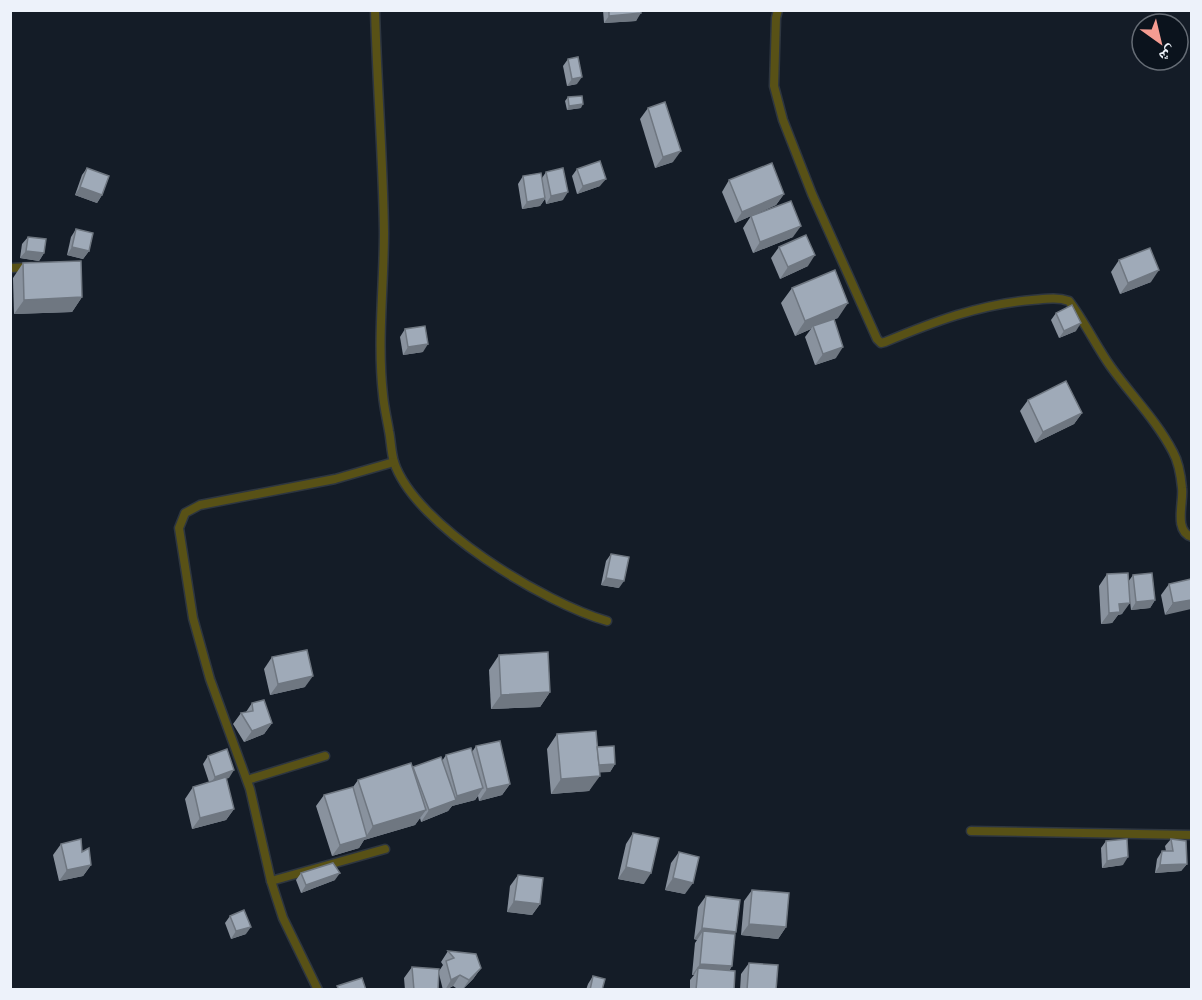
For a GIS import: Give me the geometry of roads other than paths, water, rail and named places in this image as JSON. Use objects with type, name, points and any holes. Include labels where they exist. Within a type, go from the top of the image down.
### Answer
[{"type":"street","points":[[375,10],[384,215],[383,395],[394,462],[406,486],[424,509],[447,530],[503,571],[539,592],[590,616],[607,621]]},
{"type":"street","points":[[778,10],[774,86],[783,120],[812,194],[877,339],[881,343],[885,342],[956,314],[1015,301],[1059,298],[1069,301],[1111,367],[1174,454],[1182,487],[1179,508],[1183,530],[1187,536],[1191,537]]},
{"type":"street","points":[[10,268],[43,267]]},
{"type":"street","points":[[318,990],[283,918],[271,881],[247,780],[210,679],[193,618],[178,528],[184,513],[200,505],[335,479],[394,462]]},
{"type":"street","points":[[247,780],[325,756]]},
{"type":"street","points":[[971,831],[1191,835]]},
{"type":"street","points":[[271,881],[385,849]]}]
